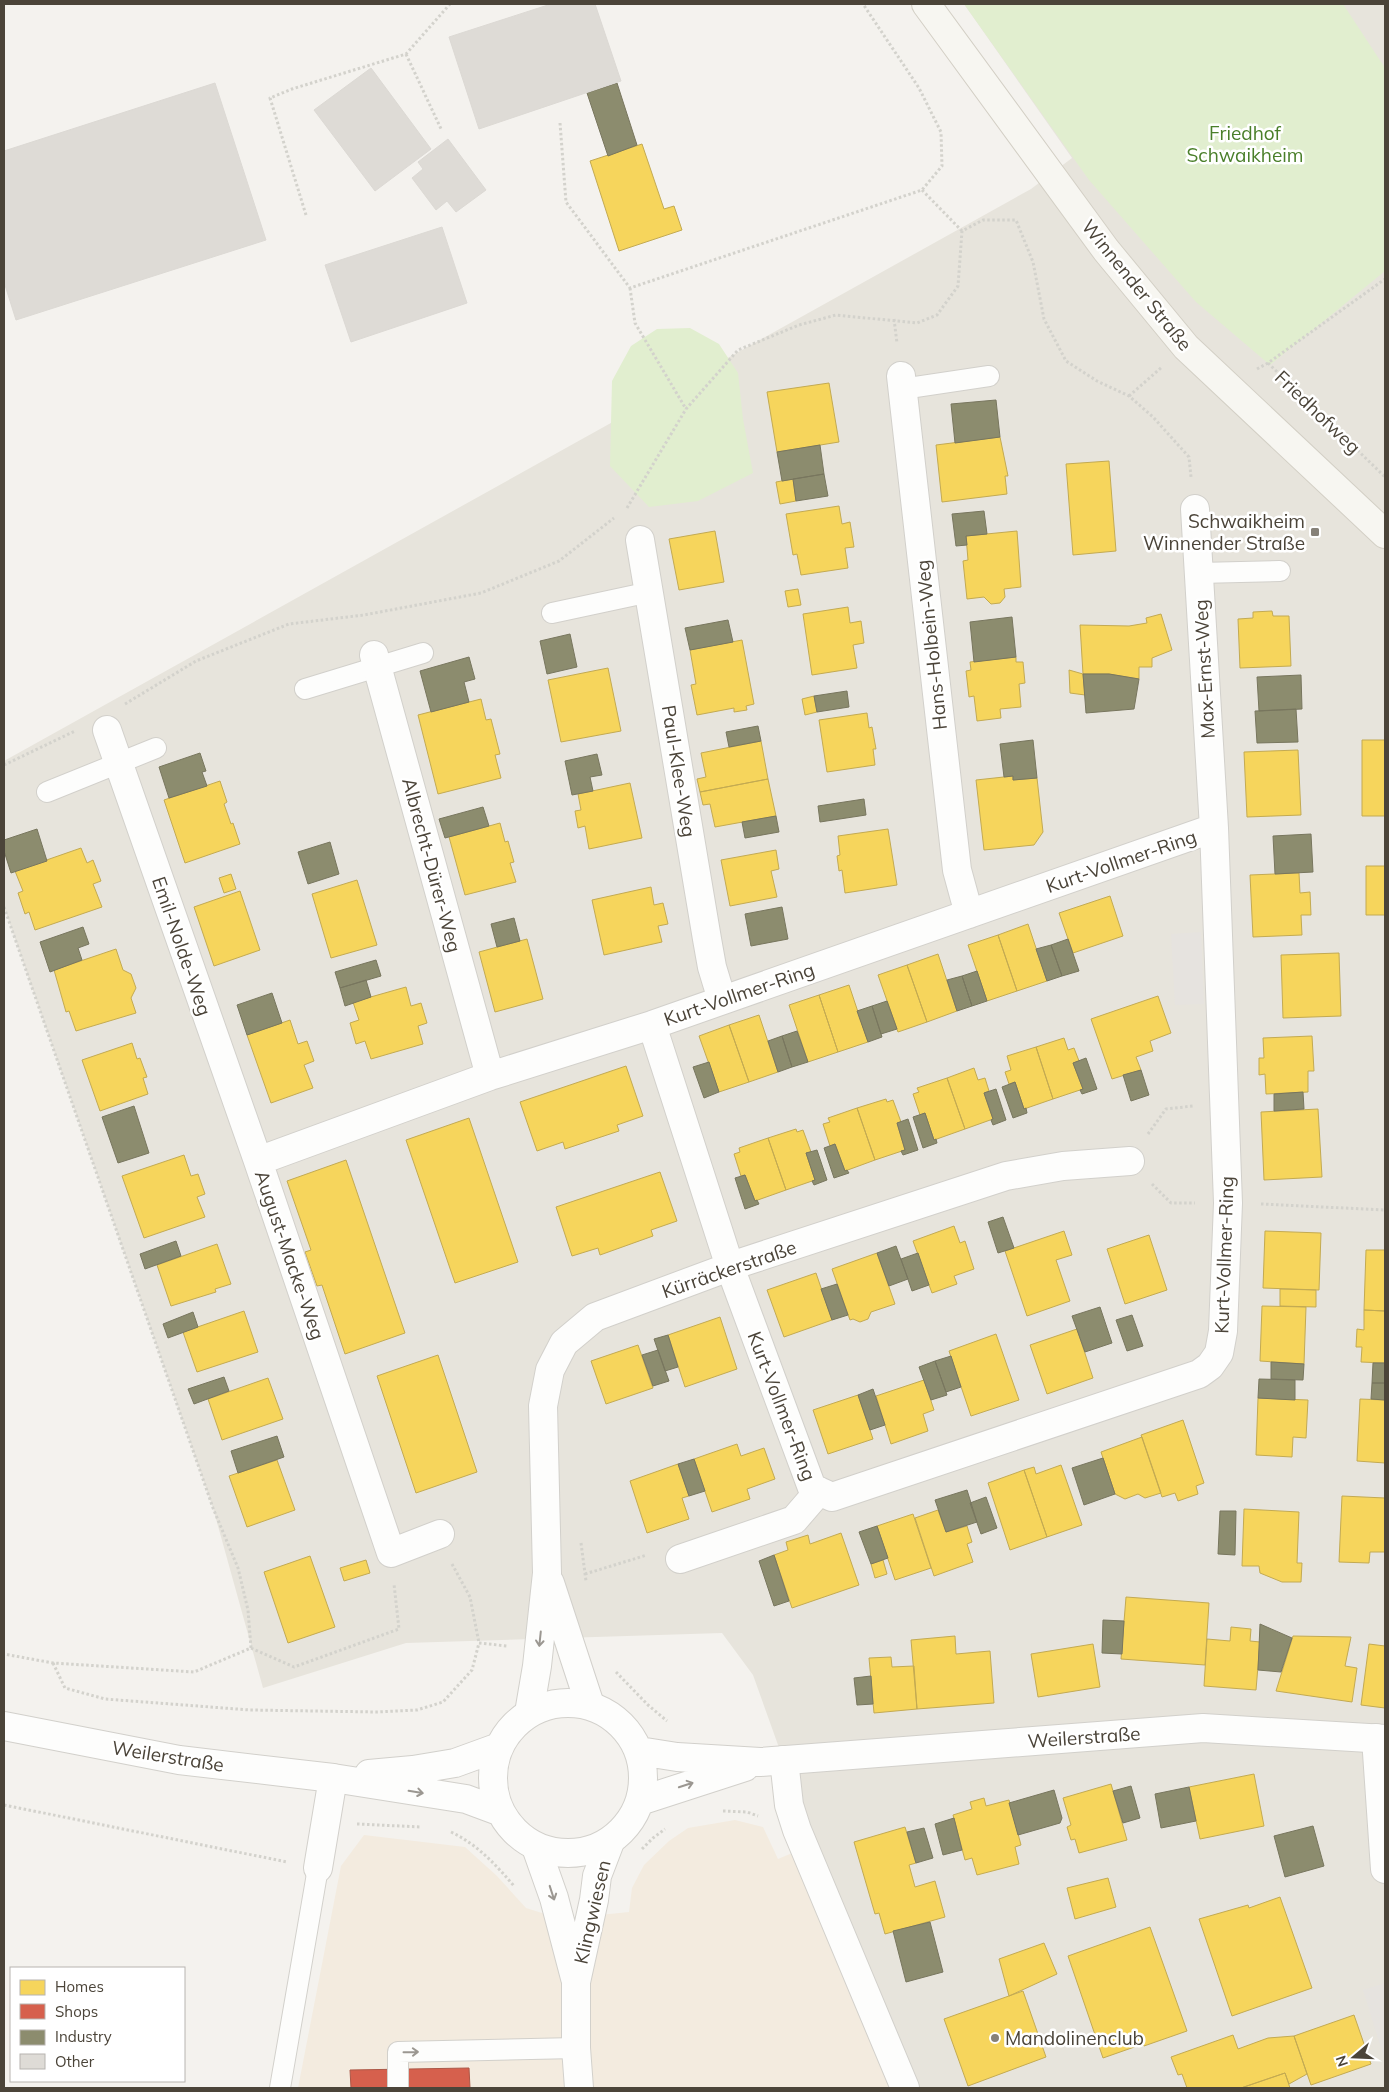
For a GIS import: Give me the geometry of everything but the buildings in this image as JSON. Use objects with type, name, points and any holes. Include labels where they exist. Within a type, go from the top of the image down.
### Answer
[{"type":"main road","name":"Winnender Straße","points":[[926,4],[1106,250],[1186,347],[1385,534]]},
{"type":"street","name":"Hans-Holbein-Weg","points":[[902,382],[957,870],[969,914]]},
{"type":"street","name":"Max-Ernst-Weg","points":[[1195,509],[1214,828]]},
{"type":"street","name":"Paul-Klee-Weg","points":[[640,540],[707,939],[712,967],[722,1000]]},
{"type":"street","name":"Albrecht-Dürer-Weg","points":[[375,661],[490,1076]]},
{"type":"street","name":"Emil-Nolde-Weg","points":[[95,729],[118,763],[258,1161]]},
{"type":"street","name":"Kurt-Vollmer-Ring","points":[[1214,828],[1228,1203],[1223,1332],[1219,1353],[1210,1366],[1199,1374],[832,1497],[812,1488],[730,1267],[652,1025],[969,914],[1214,828]]},
{"type":"street","name":"August-Macke-Weg","points":[[391,1553],[258,1161],[490,1076],[652,1025]]},
{"type":"street","name":"Kürräckerstraße","points":[[529,1713],[548,1573],[543,1406],[550,1370],[564,1343],[595,1317],[730,1267],[1006,1176],[1062,1166],[1130,1161]]},
{"type":"street","name":"Kurt-Vollmer-Ring","points":[[680,1559],[794,1520],[818,1491]]},
{"type":"street","points":[[391,1553],[440,1534]]},
{"type":"street","name":"Kürräckerstraße","points":[[548,1573],[590,1705]]},
{"type":"street","points":[[569,1702],[590,1705],[606,1712],[619,1722],[631,1736],[639,1751],[644,1776],[640,1801],[629,1824],[610,1842],[586,1852],[562,1854],[536,1847],[515,1833],[500,1812],[493,1791],[493,1768],[499,1747],[507,1733],[529,1713],[548,1705],[569,1702]]},
{"type":"street","name":"Weilerstraße","points":[[4,1726],[179,1760],[333,1778],[466,1799],[500,1812]]},
{"type":"street","name":"Weilerstraße","points":[[639,1751],[677,1757],[772,1761],[1203,1728],[1380,1738]]},
{"type":"street","points":[[1380,1738],[1385,1869]]},
{"type":"street","name":"Weilerstraße","points":[[333,1778],[438,1766],[499,1747]]},
{"type":"street","points":[[772,1761],[797,1830],[905,2088]]},
{"type":"street","name":"Weilerstraße","points":[[640,1801],[772,1761]]},
{"type":"street","points":[[318,1868],[324,1822],[333,1778]]},
{"type":"street","name":"Klingwiesen","points":[[579,2088],[576,2048],[576,1982],[594,1900],[597,1876],[610,1842]]},
{"type":"street","name":"Klingwiesen","points":[[536,1847],[554,1898],[576,1982]]},
{"type":"lane","points":[[902,382],[990,376]]},
{"type":"lane","points":[[1199,573],[1280,571]]},
{"type":"lane","points":[[552,613],[650,592]]},
{"type":"lane","points":[[305,689],[375,661],[423,653]]},
{"type":"lane","points":[[47,792],[156,748]]},
{"type":"lane","points":[[280,2088],[318,1868]]},
{"type":"lane","points":[[398,2088],[398,2052],[576,2048]]},
{"type":"path","points":[[306,215],[270,98],[292,89],[406,54],[450,4]]},
{"type":"path","points":[[630,288],[922,190],[942,166],[941,132],[919,88],[863,4]]},
{"type":"path","points":[[406,54],[442,131]]},
{"type":"path","points":[[560,123],[566,202],[630,288],[635,323],[686,409]]},
{"type":"path","points":[[124,704],[196,661],[289,624],[364,615],[481,593],[559,561],[628,508],[686,409],[738,350],[799,325],[836,315],[917,323],[937,315],[958,286],[962,231],[922,190]]},
{"type":"path","points":[[962,231],[983,220],[1016,220],[1034,262],[1044,320],[1066,361],[1097,381],[1129,396],[1153,417],[1189,457],[1195,509]]},
{"type":"path","name":"Friedhofweg","points":[[1385,279],[1268,363],[1385,477]]},
{"type":"path","points":[[1129,396],[1186,347]]},
{"type":"path","points":[[4,765],[95,729]]},
{"type":"path","points":[[4,907],[213,1508],[238,1568],[248,1610],[251,1648]]},
{"type":"path","points":[[1224,1104],[1166,1109],[1130,1161],[1171,1203],[1228,1203],[1385,1210]]},
{"type":"path","points":[[53,1663],[65,1688],[105,1700],[250,1710],[393,1712],[417,1710],[443,1702],[472,1670],[479,1643],[470,1597],[453,1567],[440,1534]]},
{"type":"path","points":[[580,1535],[586,1583]]},
{"type":"path","points":[[585,1574],[674,1546],[680,1559]]},
{"type":"path","points":[[4,1654],[53,1663],[194,1672],[251,1648],[294,1667],[399,1630],[391,1553]]},
{"type":"path","points":[[479,1643],[539,1648]]},
{"type":"path","points":[[613,1668],[618,1676],[648,1705],[670,1724],[679,1726],[677,1757]]},
{"type":"path","points":[[4,1805],[318,1868]]},
{"type":"path","points":[[719,1812],[747,1812],[763,1818]]},
{"type":"path","points":[[324,1822],[427,1828]]},
{"type":"path","points":[[640,1851],[653,1838],[672,1825]]},
{"type":"path","points":[[445,1829],[468,1839],[500,1869],[526,1901],[554,1898]]},
{"type":"shaded area","points":[[964,4],[1385,4],[1385,2088],[910,2088],[806,1823],[753,1675],[722,1633],[406,1643],[263,1688],[213,1508],[4,907],[4,761],[1031,189],[1072,158]]},
{"type":"shaded area","points":[[1201,932],[1204,1004],[1175,1005],[1171,934]]},
{"type":"shaded area","points":[[735,1820],[763,1827],[778,1859],[797,1851],[896,2088],[298,2088],[341,1866],[364,1835],[465,1847],[497,1876],[526,1908],[561,1919],[629,1912],[632,1888],[644,1865],[669,1841],[688,1828]]},
{"type":"shaded area","points":[[1385,1983],[1385,2061],[1363,1990]]},
{"type":"green space","name":"Friedhof Schwaikheim","points":[[964,4],[1343,4],[1385,68],[1385,271],[1270,365],[1196,302],[1089,180]]},
{"type":"green space","points":[[690,328],[719,344],[738,373],[743,419],[753,473],[698,501],[649,507],[610,466],[612,381],[631,346],[657,329]]},
{"type":"place","name":"Schwaikheim Winnender Straße","points":[[1315,532]]},
{"type":"place","name":"Mandolinenclub","points":[[995,2038]]}]
